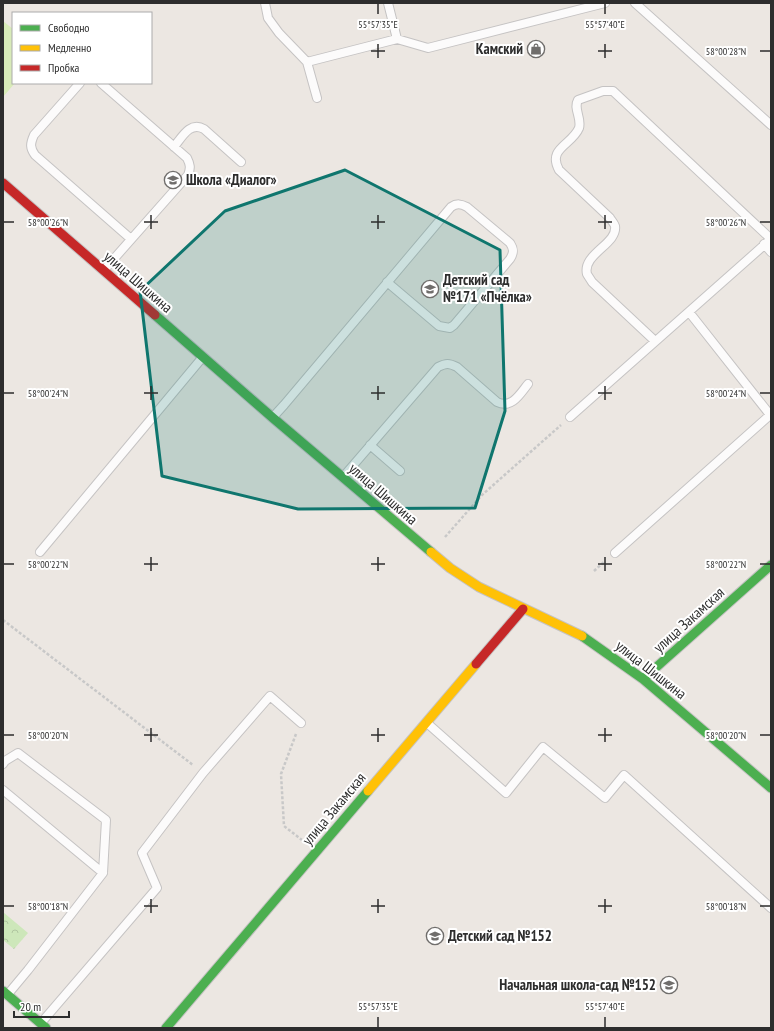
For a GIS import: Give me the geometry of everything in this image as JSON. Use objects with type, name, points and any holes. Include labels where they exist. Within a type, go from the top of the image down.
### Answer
[{"type":"street","name":"улица Шишкина","points":[[6,186],[273,418],[450,568],[479,587],[579,634],[644,679],[771,788]]},
{"type":"street","name":"улица Закамская","points":[[644,679],[771,565]]},
{"type":"street","name":"улица Закамская","points":[[166,1028],[523,609]]},
{"type":"street","points":[[5,993],[43,1026]]},
{"type":"lane","points":[[265,3],[268,18],[279,33],[307,62],[317,98]]},
{"type":"lane","points":[[388,3],[397,40]]},
{"type":"lane","points":[[307,62],[397,40],[428,48],[605,3]]},
{"type":"lane","points":[[635,3],[771,125]]},
{"type":"lane","points":[[79,84],[34,136],[30,142],[31,149],[35,155],[131,239]]},
{"type":"lane","points":[[102,84],[187,158],[190,164],[188,175],[103,271]]},
{"type":"lane","points":[[655,341],[592,282],[587,274],[588,265],[592,258],[610,239],[614,232],[615,225],[610,218],[559,170],[556,163],[555,157],[559,150],[578,129],[580,124],[576,104],[578,100],[603,91],[613,91],[769,241],[771,252]]},
{"type":"lane","points":[[174,147],[190,128],[199,126],[241,162]]},
{"type":"lane","points":[[3,197],[6,186]]},
{"type":"lane","points":[[273,418],[388,282],[455,204],[461,204],[467,207],[510,243],[513,248],[513,254],[510,259],[450,328],[439,326],[388,282]]},
{"type":"lane","points":[[570,417],[769,241]]},
{"type":"lane","points":[[615,553],[770,416],[689,312]]},
{"type":"lane","points":[[40,552],[203,357]]},
{"type":"lane","points":[[342,477],[438,367],[444,364],[450,363],[457,367],[497,402],[502,404],[508,404],[514,401],[528,384]]},
{"type":"lane","points":[[370,445],[400,471]]},
{"type":"lane","points":[[43,1026],[157,888],[142,853],[203,773],[270,696],[301,723]]},
{"type":"lane","points":[[426,723],[506,792],[543,747],[605,798],[624,775],[771,908]]},
{"type":"lane","points":[[3,764],[5,761],[18,753],[106,820],[103,873],[28,970],[5,993]]},
{"type":"lane","points":[[3,790],[103,873]]},
{"type":"path","points":[[442,541],[482,495],[570,417]]},
{"type":"path","points":[[3,620],[203,773]]},
{"type":"path","points":[[301,723],[281,774],[284,826],[317,851]]},
{"type":"highlighted area","points":[[345,170],[500,250],[505,411],[475,508],[298,509],[162,476],[140,291],[225,211]]},
{"type":"green space","points":[[3,21],[12,28],[12,84],[14,84],[3,97]]},
{"type":"green space","points":[[3,912],[28,933],[14,949],[3,940]]},
{"type":"traffic: fast","points":[[155,315],[273,418],[431,552]]},
{"type":"traffic: fast","points":[[643,679],[771,565]]},
{"type":"traffic: fast","points":[[582,636],[643,679],[771,788]]},
{"type":"traffic: fast","points":[[166,1028],[368,791]]},
{"type":"traffic: fast","points":[[3,991],[46,1028]]},
{"type":"traffic: slow","points":[[431,552],[450,568],[479,587],[582,636]]},
{"type":"traffic: slow","points":[[368,791],[476,664]]},
{"type":"traffic: jam","points":[[3,183],[155,315]]},
{"type":"traffic: jam","points":[[476,664],[523,609]]},
{"type":"place","name":"Камский","points":[[536,49]]},
{"type":"place","name":"Школа «Диалог»","points":[[173,180]]},
{"type":"place","name":"Детский сад №171 «Пчёлка»","points":[[430,289]]},
{"type":"place","name":"Детский сад №152","points":[[435,936]]},
{"type":"place","name":"Начальная школа-сад №152","points":[[669,985]]}]
